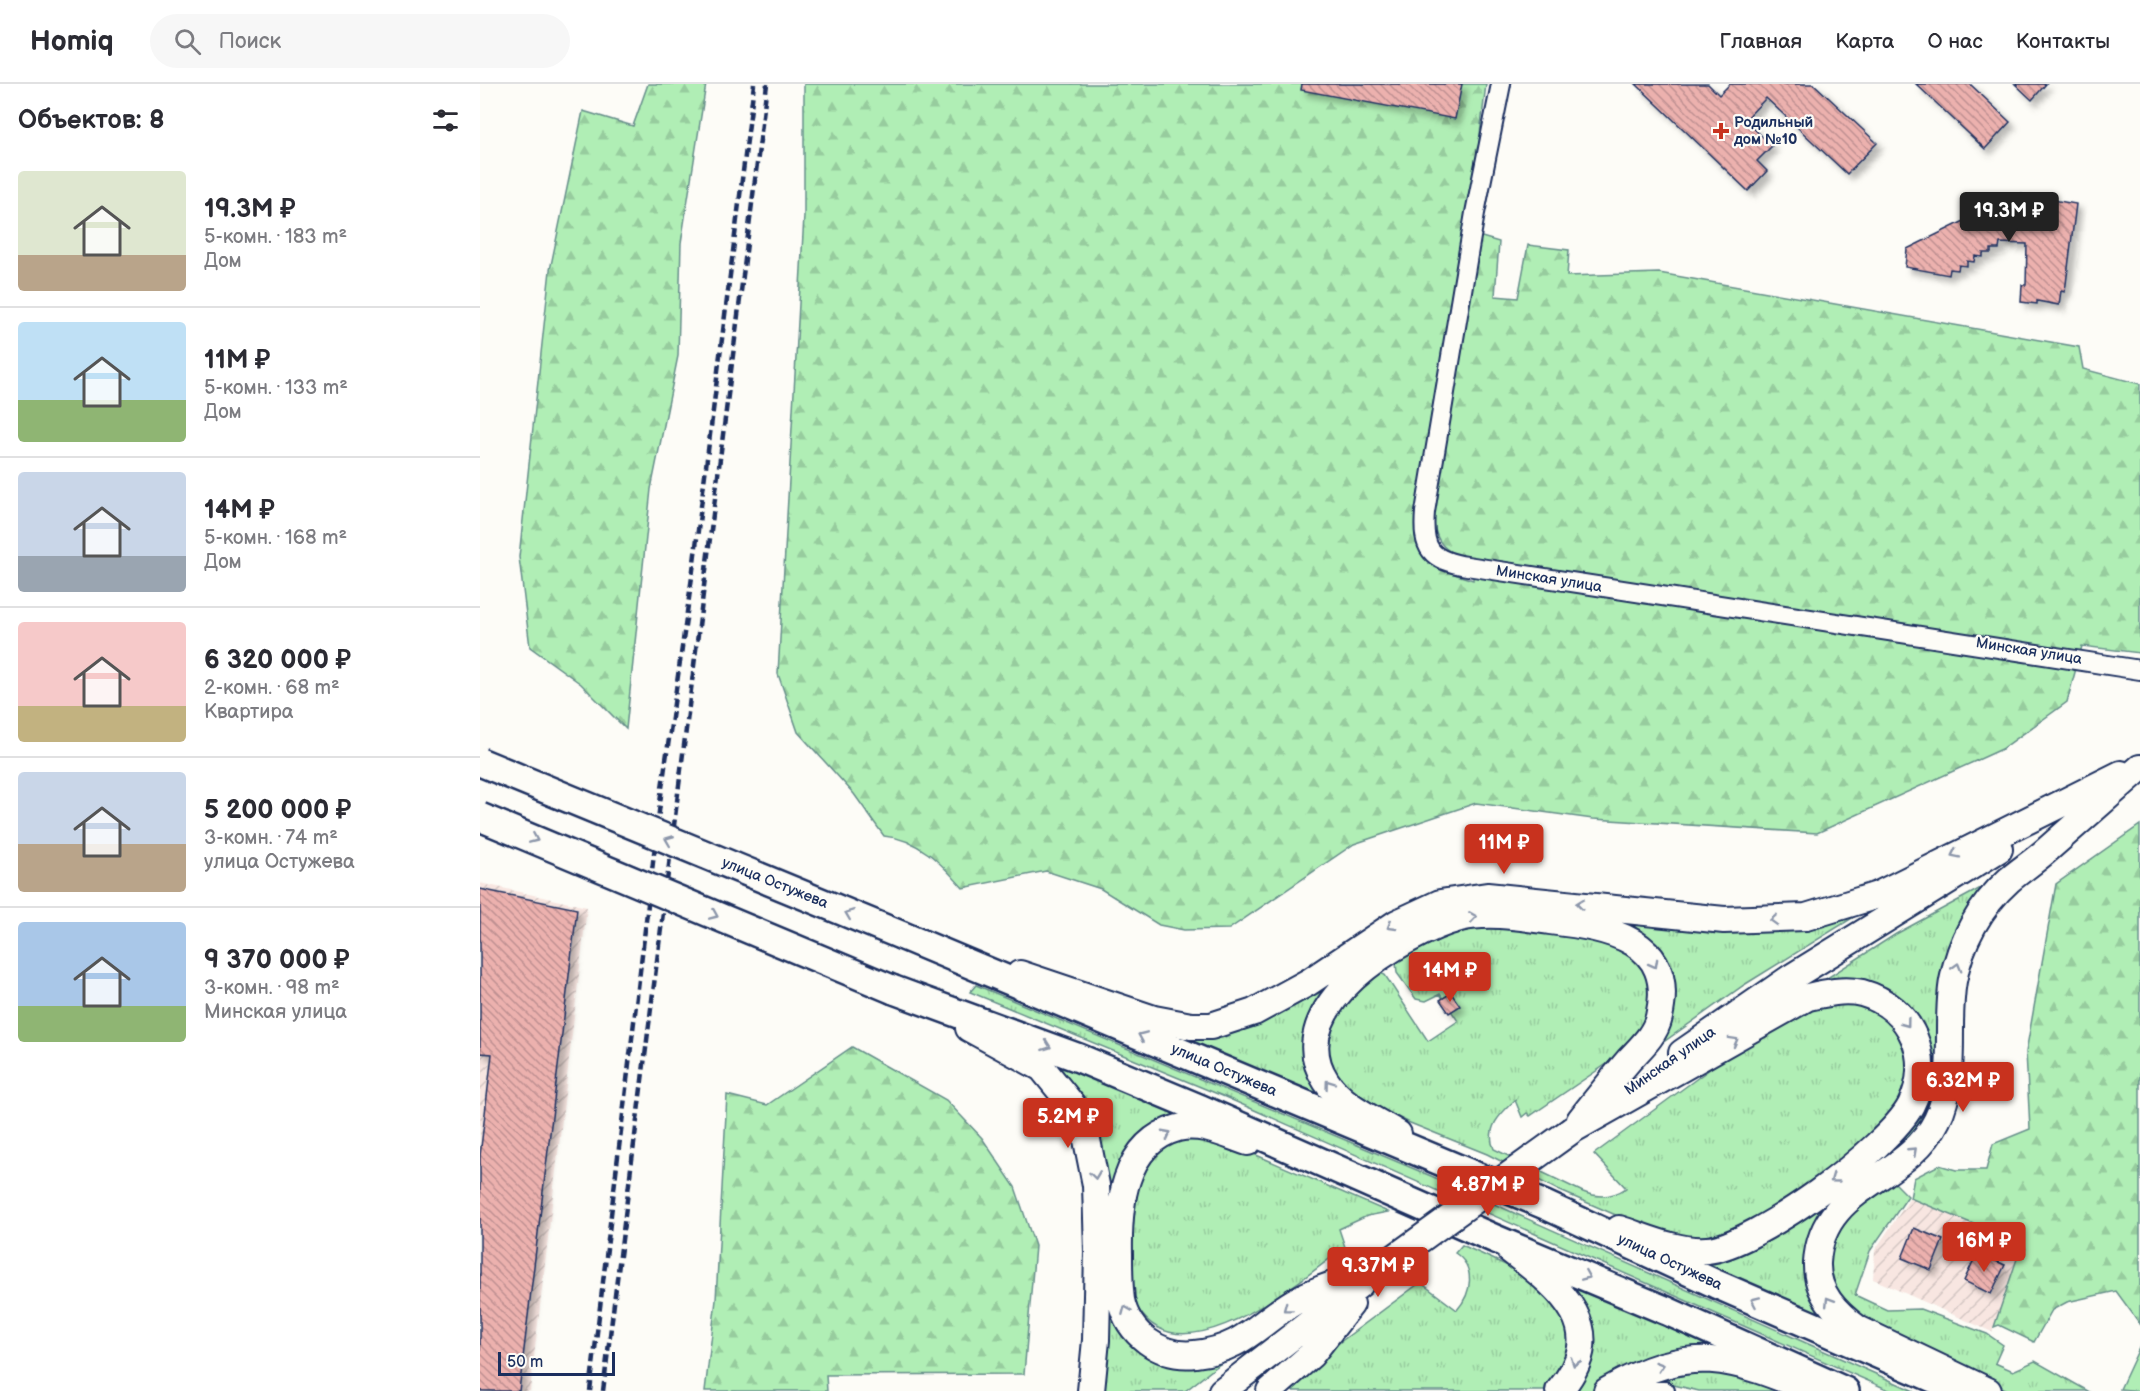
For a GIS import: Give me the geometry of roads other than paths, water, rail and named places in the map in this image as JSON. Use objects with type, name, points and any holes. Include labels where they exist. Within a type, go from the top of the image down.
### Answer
[{"type":"main road","name":"улица Остужева","points":[[480,762],[1446,1163],[1963,1391]]},
{"type":"main road","points":[[480,817],[894,990],[1079,1058],[1667,1311],[1845,1391]]},
{"type":"street","name":"Минская улица","points":[[1501,84],[1475,213],[1425,513],[1425,542],[1438,558],[1467,566],[2140,670]]},
{"type":"street","name":"Минская улица","points":[[1224,1390],[1379,1269],[1572,1130],[1792,977],[2134,768]]},
{"type":"street","points":[[903,936],[1154,1019],[1191,1026],[1211,1026],[1254,1012],[1309,982],[1397,923],[1440,903],[1487,896],[1724,920],[1806,917],[1878,894],[2134,768]]},
{"type":"street","points":[[1988,1391],[1858,1329],[1835,1311],[1823,1291],[1817,1271],[1818,1250],[1824,1228],[1840,1206],[1913,1152],[1938,1119],[1948,1077],[1953,980],[1968,935],[1977,917],[2010,880],[2039,858],[2134,768]]},
{"type":"street","points":[[1446,1163],[1337,1095],[1325,1080],[1318,1063],[1316,1043],[1318,1024],[1328,1006],[1357,975],[1394,948],[1427,931],[1460,918],[1480,915],[1529,918],[1608,930],[1627,936],[1648,954],[1659,972],[1662,997],[1659,1019],[1648,1040],[1572,1130]]},
{"type":"street","points":[[894,990],[1009,1048],[1042,1068],[1077,1111],[1088,1142],[1096,1185],[1098,1301],[1091,1391]]},
{"type":"street","points":[[1545,1205],[1678,1248],[1708,1250],[1739,1242],[1856,1164],[1898,1124],[1911,1105],[1917,1088],[1920,1068],[1918,1045],[1904,1019],[1880,1000],[1861,993],[1835,991],[1808,998],[1572,1130]]},
{"type":"street","points":[[1379,1269],[1294,1302],[1252,1335],[1234,1344],[1193,1354],[1172,1353],[1153,1347],[1138,1333],[1125,1311],[1119,1279],[1120,1203],[1129,1173],[1143,1151],[1165,1134],[1188,1127],[1216,1130],[1386,1191]]},
{"type":"street","points":[[1493,1238],[1544,1276],[1574,1308],[1580,1335],[1579,1350],[1569,1379],[1559,1391]]},
{"type":"street","points":[[1270,1391],[1311,1354],[1379,1269]]},
{"type":"street","points":[[1607,1391],[1632,1377],[1663,1365],[1687,1359],[1710,1358],[1763,1371],[1814,1391]]},
{"type":"street","points":[[1635,1391],[1665,1391]]},
{"type":"railway","points":[[590,1391],[661,795],[693,570],[754,84]]},
{"type":"railway","points":[[603,1391],[767,84]]},
{"type":"place","name":"Родильный дом №10","points":[[1721,131]]}]
